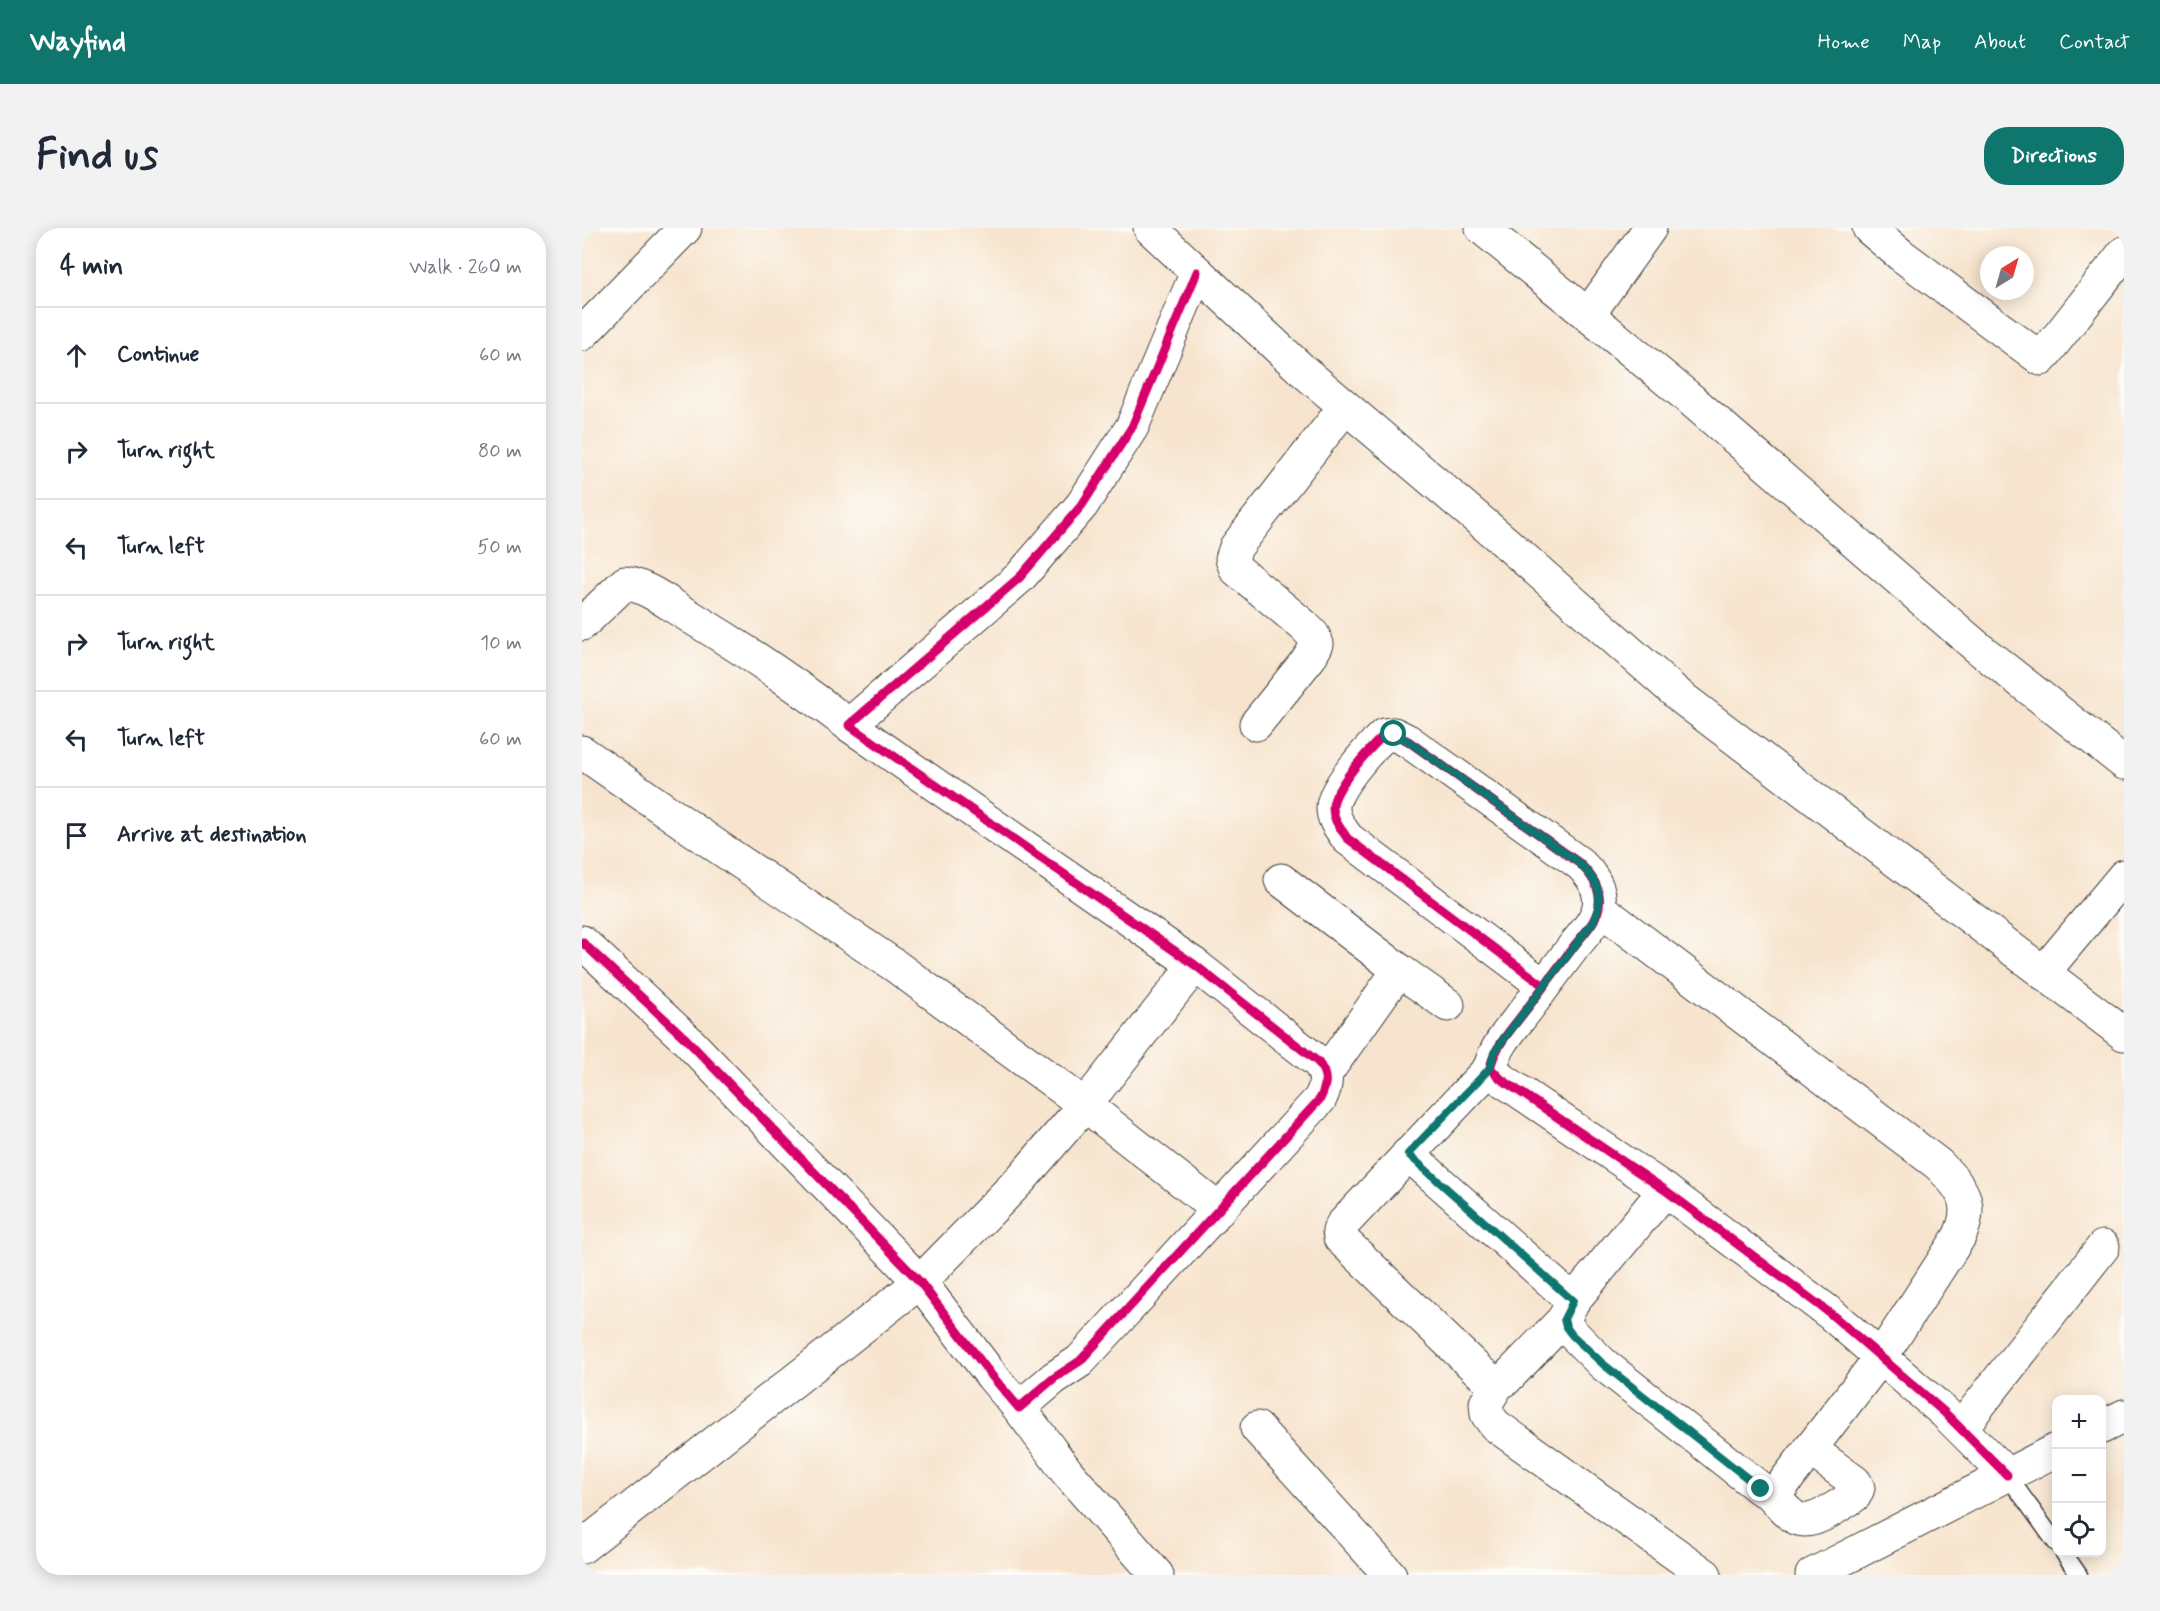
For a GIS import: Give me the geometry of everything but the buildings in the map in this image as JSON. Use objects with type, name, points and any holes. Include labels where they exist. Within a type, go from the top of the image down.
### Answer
[{"type":"street","points":[[582,334],[685,228]]},
{"type":"street","points":[[1150,228],[1301,369],[1504,541],[1682,698],[2124,1034]]},
{"type":"street","points":[[1482,228],[1689,398],[1977,647],[2124,763]]},
{"type":"street","points":[[1588,315],[1650,228]]},
{"type":"street","points":[[1869,228],[1901,255],[2041,359],[2124,253]]},
{"type":"street","points":[[849,725],[1020,577],[1082,505],[1132,427],[1197,272]]},
{"type":"street","points":[[1256,724],[1310,657],[1317,644],[1313,635],[1236,568],[1232,560],[1236,547],[1345,407]]},
{"type":"street","points":[[582,624],[625,583],[639,585],[723,637],[818,701],[849,725],[1195,965],[1318,1062],[1326,1073]]},
{"type":"street","points":[[1544,986],[1347,838],[1335,820],[1332,806],[1340,788],[1384,735],[1394,734],[1408,741],[1579,863],[1592,876],[1599,893],[1599,909],[1593,922],[1494,1053],[1490,1068],[1342,1225],[1339,1232],[1340,1238],[1479,1372],[1492,1381],[1499,1382],[1505,1380],[1568,1310],[1665,1190]]},
{"type":"street","points":[[582,752],[894,965],[1085,1105],[1219,1210]]},
{"type":"street","points":[[2043,973],[2124,876]]},
{"type":"street","points":[[1281,880],[1448,1005]]},
{"type":"street","points":[[1599,909],[1938,1164],[1957,1183],[1965,1196],[1967,1210],[1965,1225],[1959,1237],[1881,1357],[1781,1487],[1776,1492],[1770,1493]]},
{"type":"street","points":[[582,942],[686,1039],[920,1282],[1067,1472],[1157,1575]]},
{"type":"street","points":[[582,1548],[920,1282],[1021,1179],[1085,1105],[1195,965]]},
{"type":"street","points":[[1019,1408],[1054,1378],[1080,1361],[1320,1099],[1325,1089],[1326,1073],[1399,970]]},
{"type":"street","points":[[1490,1068],[1510,1086],[1665,1190],[1831,1314],[1961,1428],[2007,1475]]},
{"type":"street","points":[[1408,1154],[1568,1310]]},
{"type":"street","points":[[1961,1428],[2103,1247]]},
{"type":"street","points":[[1568,1310],[1566,1327],[1603,1364],[1690,1435],[1761,1489],[1770,1493],[1788,1512],[1806,1521],[1815,1520],[1855,1495],[1858,1488],[1855,1482],[1810,1449]]},
{"type":"street","points":[[1499,1382],[1486,1403],[1487,1414],[1495,1425],[1705,1575]]},
{"type":"street","points":[[2106,1425],[2124,1416]]},
{"type":"street","points":[[1257,1428],[1390,1575]]},
{"type":"street","points":[[1812,1575],[2052,1452]]},
{"type":"lane","points":[[2007,1475],[2052,1537]]},
{"type":"lane","points":[[2066,1557],[2079,1575]]},
{"type":"cycle path","points":[[582,942],[686,1039],[920,1282],[1019,1408],[1054,1378],[1080,1361],[1320,1099],[1325,1085],[1324,1071],[1318,1062],[1195,965],[849,725],[1020,577],[1082,505],[1132,427],[1197,272]]},
{"type":"cycle path","points":[[1544,986],[1347,838],[1338,824],[1334,817],[1334,800],[1345,780],[1361,759],[1384,735],[1394,734],[1408,741],[1579,863],[1592,877],[1599,894],[1599,907],[1592,923],[1546,984],[1506,1035],[1490,1068],[1501,1079],[1665,1190],[1831,1314],[1944,1412],[2007,1475]]},
{"type":"route","points":[[1394,734],[1408,741],[1579,863],[1592,876],[1599,893],[1599,909],[1593,922],[1503,1040],[1494,1053],[1490,1068],[1408,1154],[1573,1301],[1564,1319],[1572,1335],[1603,1364],[1690,1435],[1761,1489]]}]
